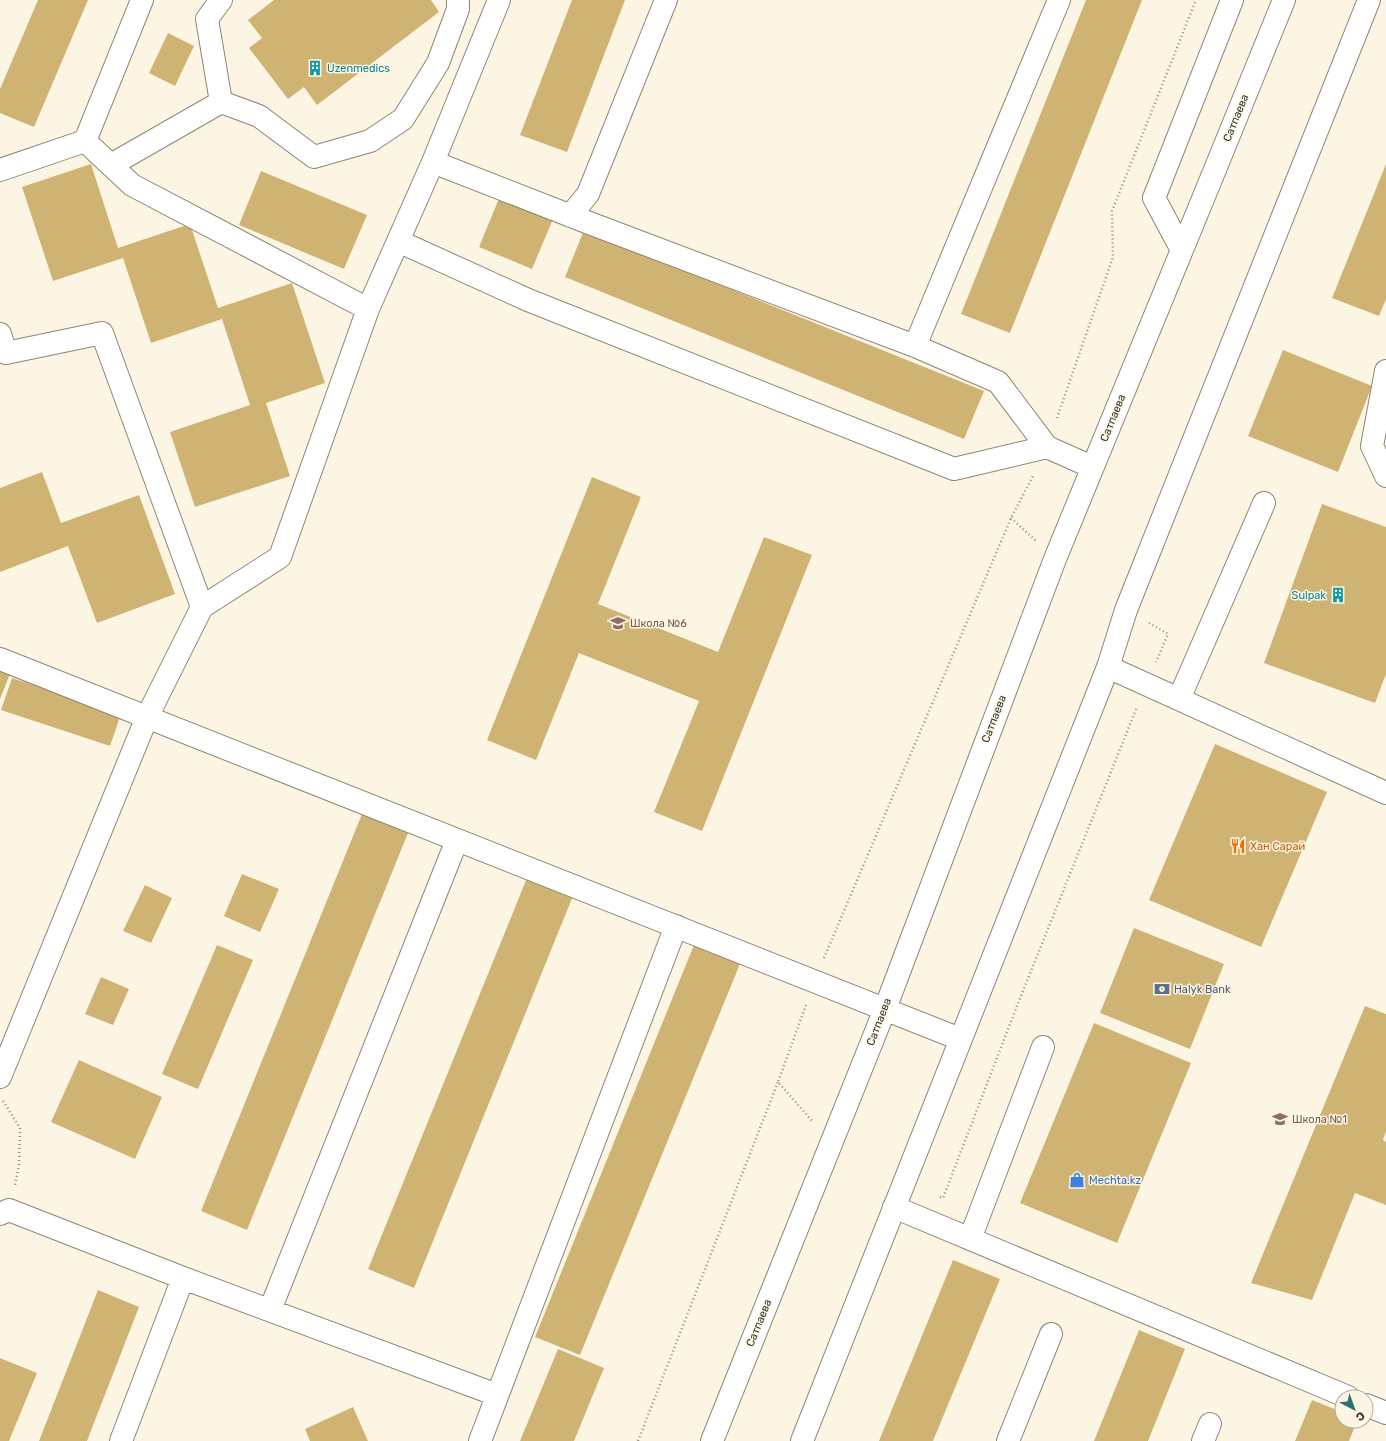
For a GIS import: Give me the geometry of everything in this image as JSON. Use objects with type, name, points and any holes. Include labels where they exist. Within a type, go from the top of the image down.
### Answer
[{"type":"street","points":[[0,170],[85,141],[142,0]]},
{"type":"street","points":[[221,0],[207,19],[221,102]]},
{"type":"street","points":[[221,102],[259,116],[314,157],[370,141],[403,118],[438,63],[458,9],[458,0]]},
{"type":"street","points":[[0,1077],[147,717],[202,607],[280,557],[368,309],[434,162],[499,0]]},
{"type":"street","points":[[570,216],[588,194],[666,0]]},
{"type":"street","points":[[915,346],[1059,0]]},
{"type":"street","points":[[1182,250],[1154,198],[1232,0]]},
{"type":"street","name":"Сатпаева","points":[[712,1441],[885,1009],[1055,559],[1284,0]]},
{"type":"street","points":[[802,1441],[1108,667],[1126,610],[1369,0]]},
{"type":"street","points":[[111,165],[221,102]]},
{"type":"street","points":[[85,141],[132,185],[368,309]]},
{"type":"street","points":[[434,162],[570,216],[915,346],[998,382],[1047,448],[1092,467]]},
{"type":"street","points":[[398,241],[528,300],[954,469],[1047,448]]},
{"type":"street","points":[[0,334],[6,353],[102,333],[202,607]]},
{"type":"street","points":[[1386,371],[1372,446],[1386,476]]},
{"type":"street","points":[[1179,699],[1264,503]]},
{"type":"street","points":[[0,659],[960,1039]]},
{"type":"street","points":[[1108,667],[1386,793]]},
{"type":"street","points":[[270,1310],[457,840]]},
{"type":"street","points":[[480,1441],[676,926]]},
{"type":"street","points":[[970,1239],[1043,1048]]},
{"type":"street","points":[[894,1207],[1334,1391]]},
{"type":"street","points":[[4,1212],[497,1395]]},
{"type":"street","points":[[121,1441],[183,1278]]},
{"type":"street","points":[[1008,1441],[1051,1334]]},
{"type":"street","points":[[1374,1408],[1386,1413]]},
{"type":"path","points":[[638,1441],[778,1082],[814,981],[1011,518],[1047,448],[1113,257],[1112,211],[1196,0]]},
{"type":"path","points":[[1011,518],[1055,559]]},
{"type":"path","points":[[903,1186],[943,1198],[1015,1011],[1146,684],[1168,634],[1126,610]]},
{"type":"path","points":[[778,1082],[813,1123],[834,1136]]},
{"type":"path","points":[[0,1096],[20,1128],[19,1165],[4,1212]]},
{"type":"building","points":[[38,0],[88,0],[34,127],[0,113],[0,89]]},
{"type":"building","name":"Uzenmedics","points":[[274,0],[431,0],[439,12],[317,105],[304,87],[288,99],[249,48],[262,38],[248,20]]},
{"type":"building","points":[[572,0],[625,0],[567,152],[520,135]]},
{"type":"building","points":[[1086,0],[1142,0],[1010,333],[961,314]]},
{"type":"building","points":[[168,33],[194,46],[175,86],[149,73]]},
{"type":"building","points":[[91,164],[118,248],[190,224],[218,308],[292,283],[325,383],[266,403],[290,476],[195,507],[170,432],[250,405],[222,319],[151,343],[123,258],[53,281],[22,187]]},
{"type":"building","points":[[1386,164],[1386,299],[1379,316],[1332,298]]},
{"type":"building","points":[[261,171],[367,215],[344,269],[239,225]]},
{"type":"building","points":[[500,196],[553,219],[532,269],[479,247]]},
{"type":"building","points":[[584,230],[984,391],[964,439],[565,277]]},
{"type":"building","points":[[1283,350],[1372,386],[1338,472],[1248,436]]},
{"type":"building","points":[[42,472],[61,523],[139,495],[175,594],[97,623],[68,546],[0,572],[0,488]]},
{"type":"building","points":[[592,477],[641,497],[598,604],[718,652],[764,537],[812,555],[702,831],[654,812],[699,701],[579,653],[536,760],[487,740]]},
{"type":"building","name":"Sulpak","points":[[1322,504],[1386,527],[1386,674],[1375,703],[1264,663]]},
{"type":"building","points":[[0,670],[10,674],[0,699]]},
{"type":"building","points":[[12,678],[121,714],[110,746],[1,710]]},
{"type":"building","name":"Хан Сарай","points":[[1215,744],[1327,792],[1261,947],[1149,900]]},
{"type":"building","points":[[362,814],[408,833],[247,1230],[201,1211]]},
{"type":"building","points":[[529,873],[575,891],[414,1288],[368,1269]]},
{"type":"building","points":[[242,874],[279,889],[260,932],[224,916]]},
{"type":"building","points":[[145,885],[172,898],[151,943],[123,931]]},
{"type":"building","name":"Halyk Bank","points":[[1134,928],[1224,964],[1190,1049],[1100,1013]]},
{"type":"building","points":[[696,940],[742,959],[580,1355],[535,1337]]},
{"type":"building","points":[[217,945],[253,960],[198,1089],[162,1074]]},
{"type":"building","points":[[101,977],[129,989],[113,1025],[85,1014]]},
{"type":"building","points":[[1365,1006],[1386,1014],[1386,1131],[1383,1140],[1386,1142],[1386,1205],[1355,1193],[1312,1300],[1251,1283]]},
{"type":"building","points":[[1094,1023],[1191,1063],[1117,1243],[1020,1203]]},
{"type":"building","points":[[79,1060],[162,1097],[135,1159],[51,1122]]},
{"type":"building","points":[[953,1260],[1000,1279],[933,1441],[879,1441]]},
{"type":"building","points":[[98,1290],[139,1307],[87,1441],[39,1441]]},
{"type":"building","points":[[1139,1330],[1185,1349],[1148,1441],[1094,1441]]},
{"type":"building","points":[[558,1349],[604,1368],[574,1441],[520,1441]]},
{"type":"building","points":[[0,1358],[37,1373],[9,1441],[0,1441]]},
{"type":"building","points":[[1312,1400],[1334,1409],[1334,1429],[1354,1429],[1349,1441],[1295,1441]]},
{"type":"building","points":[[353,1407],[368,1441],[310,1441],[305,1429]]},
{"type":"place","name":"Uzenmedics","points":[[315,68]]},
{"type":"place","name":"Sulpak","points":[[1338,595]]},
{"type":"place","name":"Школа №6","points":[[618,623]]},
{"type":"place","name":"Хан Сарай","points":[[1238,846]]},
{"type":"place","name":"Halyk Bank","points":[[1162,989]]},
{"type":"place","name":"Школа №1","points":[[1280,1119]]},
{"type":"place","name":"Mechta.kz","points":[[1077,1180]]}]
